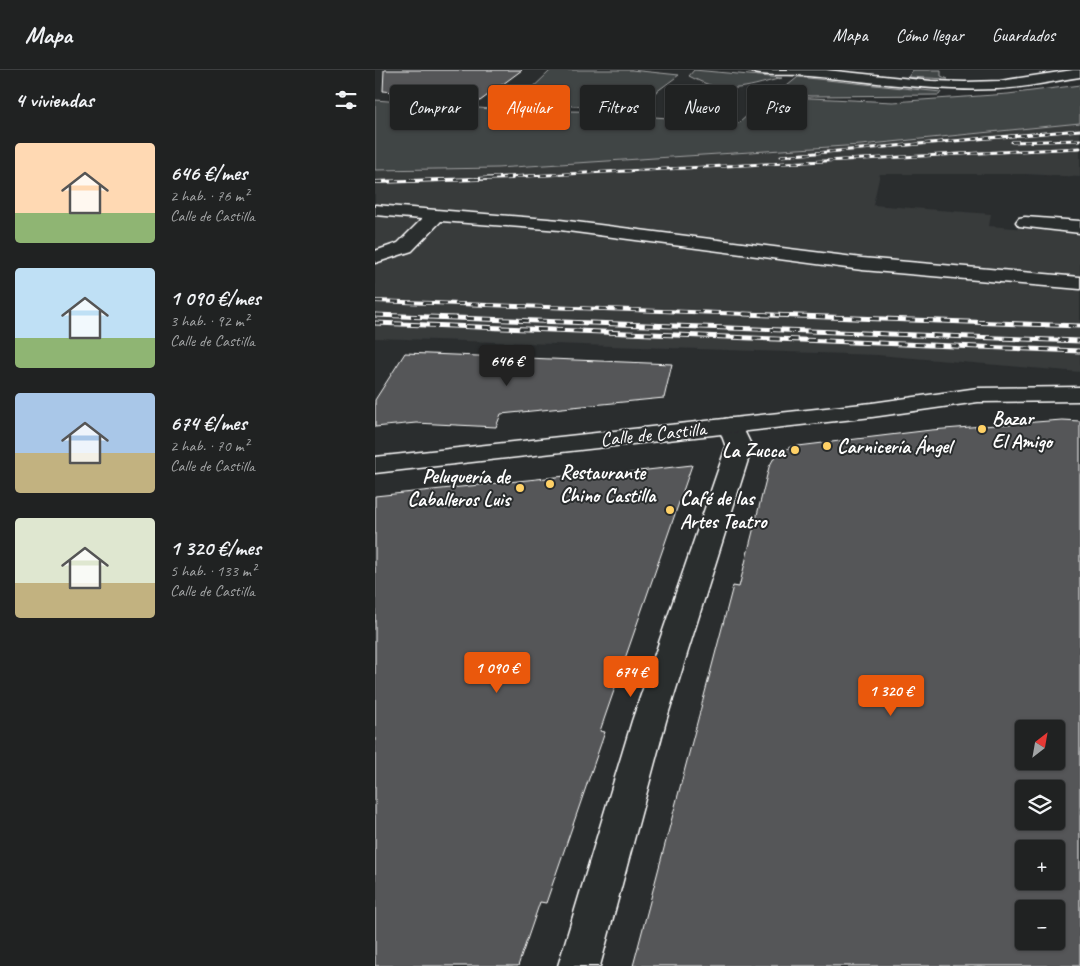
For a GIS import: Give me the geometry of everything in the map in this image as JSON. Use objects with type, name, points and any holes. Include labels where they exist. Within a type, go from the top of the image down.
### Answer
[{"type":"street","points":[[756,70],[797,70],[931,85],[965,86],[1000,84],[1080,73]]},
{"type":"street","points":[[375,210],[560,225],[862,264],[1080,283]]},
{"type":"street","points":[[375,257],[405,247],[436,215]]},
{"type":"street","points":[[1025,222],[1080,227]]},
{"type":"street","name":"Calle de Castilla","points":[[375,465],[872,410],[977,395],[1080,394]]},
{"type":"street","points":[[579,966],[649,720],[739,447],[730,425]]},
{"type":"shaded area","points":[[551,70],[631,70],[679,75],[655,93],[655,85],[580,85],[580,106],[570,106],[570,85],[536,85]]},
{"type":"shaded area","points":[[694,70],[782,78],[737,88],[737,85],[711,85],[689,76]]},
{"type":"shaded area","points":[[913,70],[941,70],[941,76],[948,79],[908,77]]},
{"type":"shaded area","points":[[798,77],[941,92],[939,95],[811,96],[807,96],[807,85],[788,85]]},
{"type":"shaded area","points":[[1080,85],[1080,123],[861,145],[497,168],[375,170],[375,100],[390,101],[390,130],[478,130],[478,108],[488,109],[488,130],[570,130],[570,111],[580,111],[580,130],[655,130],[655,117],[665,118],[665,130],[737,130],[737,123],[747,116],[747,130],[807,130],[807,98],[893,102],[1008,94]]},
{"type":"shaded area","points":[[1080,123],[1080,177],[1025,174],[880,174],[873,205],[991,214],[989,226],[1080,233],[1080,372],[877,355],[375,338],[375,170],[497,168],[861,145]]},
{"type":"building","points":[[384,70],[522,70],[502,85],[488,85],[488,95],[480,101],[478,101],[478,85],[390,85],[390,92],[383,91]]},
{"type":"building","points":[[405,353],[672,364],[664,398],[501,414],[496,427],[416,423],[375,427],[375,400]]},
{"type":"building","points":[[1062,420],[1080,421],[1080,966],[633,966],[733,586],[739,587],[769,467],[775,456],[790,447],[931,430]]},
{"type":"building","points":[[692,465],[600,731],[605,732],[546,903],[540,902],[518,966],[375,966],[375,496],[594,473],[594,476]]},
{"type":"railway","points":[[781,156],[1080,130]]},
{"type":"railway","points":[[1012,142],[1080,140]]},
{"type":"railway","points":[[469,179],[1080,148]]},
{"type":"railway","points":[[375,182],[512,178]]},
{"type":"railway","points":[[375,301],[779,315]]},
{"type":"railway","points":[[744,314],[1080,326]]},
{"type":"railway","points":[[384,315],[375,315],[1080,341]]},
{"type":"railway","points":[[375,323],[1080,351]]},
{"type":"place","name":"Bazar El Amigo","points":[[982,429]]},
{"type":"place","name":"Carnicería Ángel","points":[[827,446]]},
{"type":"place","name":"La Zucca","points":[[795,450]]},
{"type":"place","name":"Restaurante Chino Castilla","points":[[550,484]]},
{"type":"place","name":"Peluquería de Caballeros Luis","points":[[520,488]]},
{"type":"place","name":"Café de las Artes Teatro","points":[[670,510]]}]
